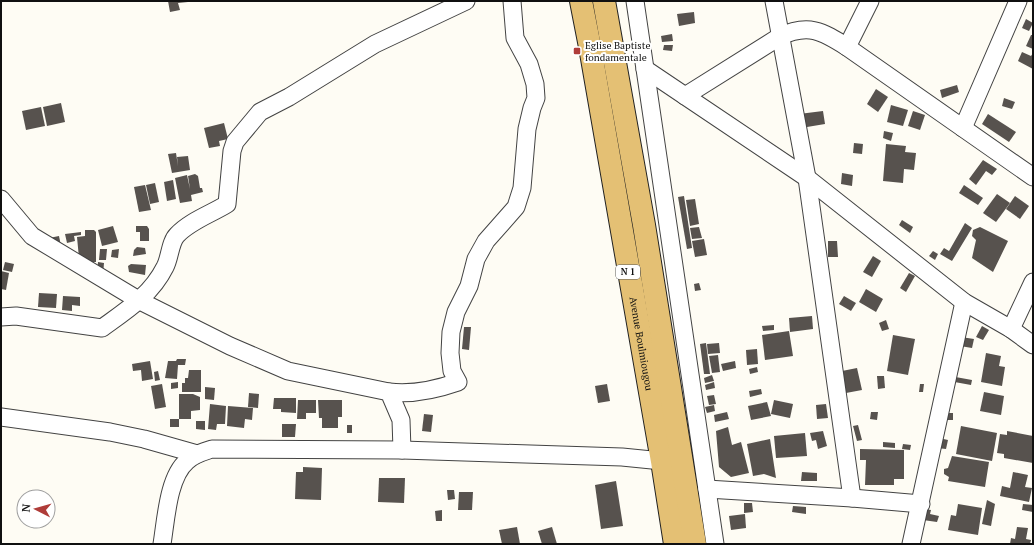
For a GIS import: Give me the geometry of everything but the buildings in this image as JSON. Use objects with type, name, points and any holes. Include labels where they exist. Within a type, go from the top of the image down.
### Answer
[{"type":"highway","name":"Avenue Boulmiougou","points":[[581,1],[662,461],[675,544]]},
{"type":"highway","name":"N 1","points":[[604,1],[644,225],[695,544]]},
{"type":"street","points":[[1,317],[16,316],[102,328],[140,301],[152,289],[166,266],[176,235],[201,218],[227,204],[232,151],[235,142],[260,112],[289,97],[375,44],[466,1]]},
{"type":"street","points":[[1,199],[32,236],[140,301],[230,346],[288,371],[389,392],[402,393],[436,390],[458,382],[452,371],[450,353],[451,332],[456,312],[469,286],[476,259],[486,241],[516,207],[522,188],[528,129],[532,108],[536,98],[535,84],[529,64],[515,38],[512,1]]},
{"type":"street","points":[[636,1],[715,544]]},
{"type":"street","points":[[774,1],[779,36],[807,178],[852,498]]},
{"type":"street","points":[[846,47],[870,1]]},
{"type":"street","points":[[963,128],[1018,1]]},
{"type":"street","points":[[685,96],[779,36],[790,31],[815,30],[827,34],[1033,177]]},
{"type":"street","points":[[645,69],[807,178],[964,302],[1011,329],[1033,345]]},
{"type":"street","points":[[1011,329],[1033,282]]},
{"type":"street","points":[[911,544],[921,504],[964,302]]},
{"type":"street","points":[[389,392],[401,420],[402,450]]},
{"type":"street","points":[[1,417],[110,432],[144,439],[196,454]]},
{"type":"street","points":[[162,544],[171,494],[177,475],[186,461],[196,454],[212,449],[402,450],[622,457],[662,461]]},
{"type":"street","points":[[707,489],[921,504]]},
{"type":"place","name":"Eglise Baptiste fondamentale","points":[[577,51]]}]
